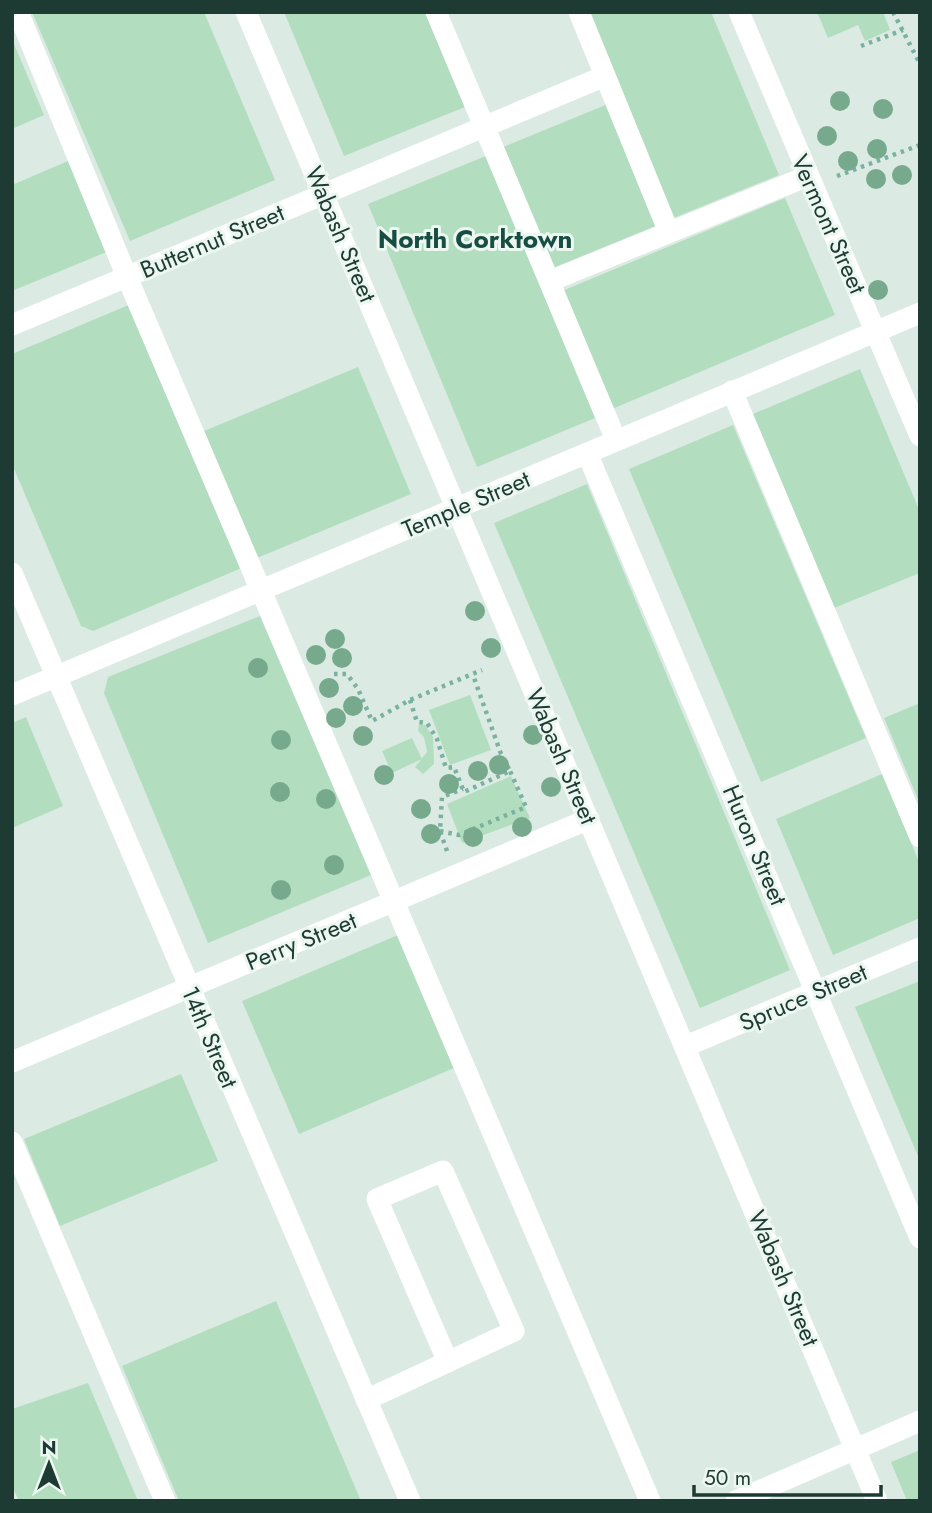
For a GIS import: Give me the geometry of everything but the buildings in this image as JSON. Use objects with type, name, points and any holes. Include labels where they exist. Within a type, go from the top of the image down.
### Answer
[{"type":"street","points":[[18,12],[127,277],[650,1501]]},
{"type":"street","name":"Wabash Street","points":[[246,12],[877,1501]]},
{"type":"street","points":[[436,12],[617,440]]},
{"type":"street","points":[[579,12],[668,230]]},
{"type":"street","name":"Vermont Street","points":[[739,12],[920,436]]},
{"type":"street","name":"Butternut Street","points":[[12,325],[605,76]]},
{"type":"street","points":[[550,281],[668,230],[807,176]]},
{"type":"street","name":"Temple Street","points":[[12,695],[920,313]]},
{"type":"street","points":[[732,391],[920,837]]},
{"type":"street","name":"Huron Street","points":[[587,453],[920,1238]]},
{"type":"street","name":"14th Street","points":[[12,573],[410,1501]]},
{"type":"street","name":"Perry Street","points":[[12,1062],[589,819]]},
{"type":"street","name":"Spruce Street","points":[[686,1046],[920,948]]},
{"type":"street","points":[[12,1142],[165,1501]]},
{"type":"street","points":[[366,1400],[448,1362],[514,1331],[443,1171],[377,1199],[448,1362]]},
{"type":"street","points":[[736,1501],[920,1421]]},
{"type":"path","points":[[893,12],[920,64]]},
{"type":"path","points":[[861,46],[903,30]]},
{"type":"path","points":[[837,176],[920,145]]},
{"type":"path","points":[[334,674],[346,674],[358,689],[372,721],[410,700],[482,670]]},
{"type":"path","points":[[440,831],[459,835],[526,807],[501,754],[473,675]]},
{"type":"path","points":[[410,700],[417,722],[427,723],[438,738],[446,768],[454,767],[464,792],[510,771]]},
{"type":"path","points":[[447,852],[440,831],[442,797],[463,789]]},
{"type":"green space","points":[[32,12],[204,12],[275,180],[130,241]]},
{"type":"green space","points":[[284,12],[425,12],[465,107],[344,156]]},
{"type":"green space","points":[[584,12],[711,12],[779,175],[671,219]]},
{"type":"green space","points":[[817,12],[883,12],[890,30],[865,41],[858,25],[828,38]]},
{"type":"green space","points":[[12,39],[44,115],[12,129]]},
{"type":"green space","points":[[608,104],[658,225],[553,268],[503,147]]},
{"type":"green space","points":[[486,156],[595,418],[477,467],[368,204]]},
{"type":"green space","points":[[68,161],[109,251],[12,291],[12,185]]},
{"type":"green space","points":[[785,198],[835,315],[612,409],[562,291]]},
{"type":"green space","points":[[131,304],[244,567],[93,631],[81,626],[12,464],[12,354]]},
{"type":"green space","points":[[358,367],[411,494],[257,558],[204,431]]},
{"type":"green space","points":[[860,369],[920,512],[920,573],[834,608],[753,414]]},
{"type":"green space","points":[[733,425],[866,738],[761,782],[629,469]]},
{"type":"green space","points":[[587,484],[790,970],[700,1008],[494,523]]},
{"type":"green space","points":[[260,616],[371,875],[208,943],[104,693],[108,677]]},
{"type":"green space","points":[[470,695],[491,750],[450,765],[429,710]]},
{"type":"green space","points":[[920,703],[920,804],[884,718]]},
{"type":"green space","points":[[26,717],[63,806],[12,828],[12,723]]},
{"type":"green space","points":[[419,725],[425,725],[433,737],[434,764],[423,774],[415,767],[427,752],[424,737],[418,731]]},
{"type":"green space","points":[[412,738],[422,759],[392,773],[382,751]]},
{"type":"green space","points":[[882,774],[920,864],[920,918],[833,955],[776,819]]},
{"type":"green space","points":[[511,776],[530,818],[462,843],[447,804]]},
{"type":"green space","points":[[398,935],[454,1068],[299,1134],[242,1001]]},
{"type":"green space","points":[[920,981],[920,1161],[855,1007]]},
{"type":"green space","points":[[181,1074],[218,1161],[60,1226],[24,1139]]},
{"type":"green space","points":[[276,1301],[361,1501],[179,1501],[122,1366]]},
{"type":"green space","points":[[88,1383],[138,1501],[19,1501],[12,1486],[12,1409]]},
{"type":"green space","points":[[920,1450],[920,1501],[907,1501],[891,1462]]},
{"type":"district","name":"North Corktown","points":[[475,239]]}]
